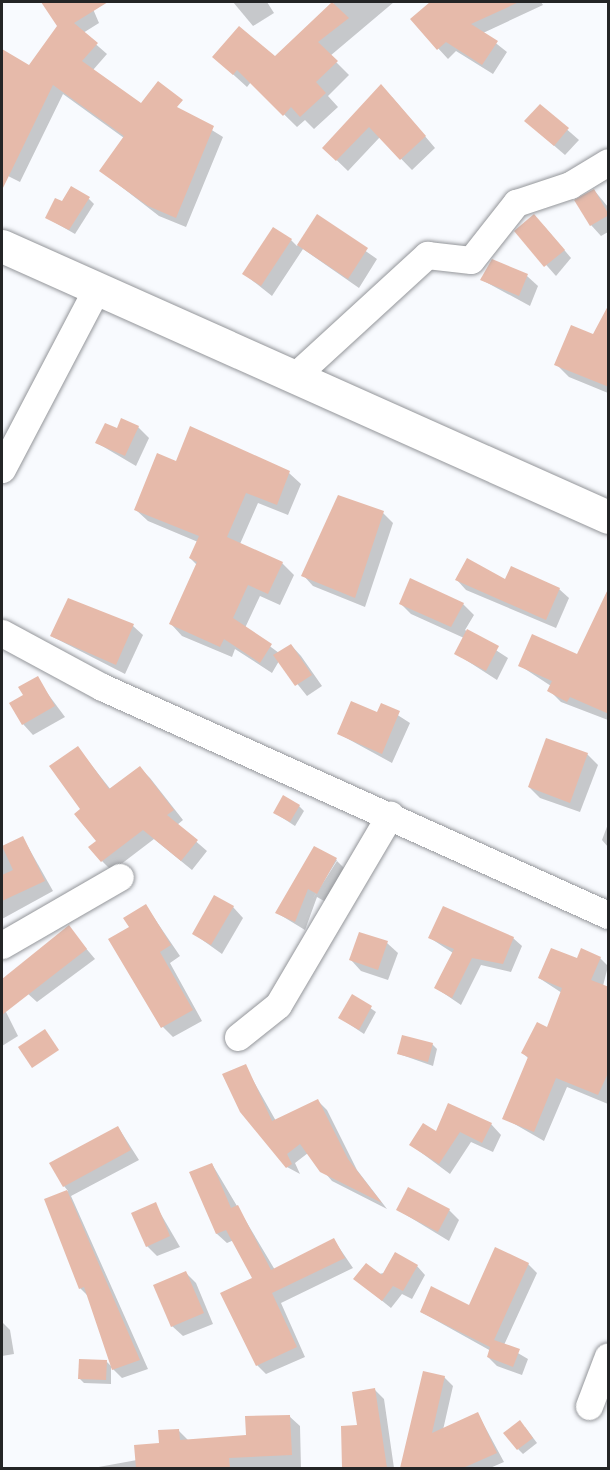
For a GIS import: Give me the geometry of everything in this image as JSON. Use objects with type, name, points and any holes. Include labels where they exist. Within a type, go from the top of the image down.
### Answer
[{"type":"street","points":[[296,375],[427,255],[471,260],[516,203],[589,177],[609,162]]},
{"type":"street","points":[[2,246],[296,375],[609,517]]},
{"type":"street","points":[[2,469],[97,288]]},
{"type":"street","points":[[2,633],[102,687],[609,915]]},
{"type":"street","points":[[238,1037],[278,1005],[390,815]]},
{"type":"street","points":[[2,945],[120,878]]},
{"type":"street","points":[[589,1406],[609,1356]]},
{"type":"building","points":[[41,2],[108,2],[74,23],[98,43],[82,61],[141,103],[158,81],[183,100],[177,107],[214,126],[176,218],[148,206],[99,171],[124,136],[53,85],[2,190],[2,49],[29,65],[57,26]]},
{"type":"building","points":[[332,2],[349,18],[318,42],[338,61],[316,82],[326,93],[300,117],[291,107],[283,116],[237,70],[233,75],[212,57],[239,26],[275,56]]},
{"type":"building","points":[[430,2],[519,2],[471,24],[498,41],[482,65],[446,42],[437,50],[410,19]]},
{"type":"building","points":[[381,84],[426,136],[400,160],[369,127],[336,161],[322,148]]},
{"type":"building","points":[[540,104],[569,128],[554,146],[524,121]]},
{"type":"building","points":[[71,186],[90,197],[69,230],[45,218],[55,198],[62,201]]},
{"type":"building","points":[[594,189],[609,215],[590,226],[574,200]]},
{"type":"building","points":[[317,214],[368,248],[348,279],[297,245]]},
{"type":"building","points":[[534,214],[565,250],[544,267],[514,231]]},
{"type":"building","points":[[273,227],[292,239],[261,286],[242,274]]},
{"type":"building","points":[[492,259],[528,274],[519,296],[480,280]]},
{"type":"building","points":[[609,304],[609,387],[554,365],[571,325],[593,334]]},
{"type":"building","points":[[121,418],[139,426],[125,456],[95,443],[105,423],[117,428]]},
{"type":"building","points":[[190,426],[290,471],[277,505],[246,493],[227,537],[283,562],[268,594],[248,585],[233,618],[272,644],[260,663],[224,639],[220,647],[169,624],[197,562],[189,558],[199,536],[134,510],[157,453],[176,461]]},
{"type":"building","points":[[338,495],[384,511],[355,598],[301,576]]},
{"type":"building","points":[[467,558],[505,579],[511,566],[560,588],[546,620],[455,580]]},
{"type":"building","points":[[410,578],[464,603],[451,627],[399,604]]},
{"type":"building","points":[[609,587],[609,714],[570,697],[567,702],[547,691],[552,681],[518,666],[532,634],[577,654]]},
{"type":"building","points":[[68,598],[134,624],[116,665],[50,636]]},
{"type":"building","points":[[467,629],[499,646],[486,671],[454,654]]},
{"type":"building","points":[[291,644],[312,675],[295,686],[273,655]]},
{"type":"building","points":[[38,676],[55,706],[22,725],[9,703],[23,695],[18,687]]},
{"type":"building","points":[[351,701],[377,712],[381,703],[400,711],[382,754],[337,734]]},
{"type":"building","points":[[546,738],[588,753],[570,803],[528,787]]},
{"type":"building","points":[[78,746],[109,789],[140,766],[174,810],[167,815],[198,840],[181,861],[143,830],[101,862],[88,847],[96,841],[74,814],[80,809],[49,766]]},
{"type":"building","points":[[283,795],[300,805],[290,822],[273,813]]},
{"type":"building","points":[[23,836],[45,881],[2,901],[2,875],[13,870],[2,846]]},
{"type":"building","points":[[314,846],[337,858],[317,894],[308,889],[295,922],[275,913]]},
{"type":"building","points":[[214,895],[234,906],[211,945],[192,934]]},
{"type":"building","points":[[146,904],[171,945],[160,952],[193,1010],[161,1028],[108,939],[129,927],[123,918]]},
{"type":"building","points":[[443,906],[514,937],[503,964],[472,958],[452,998],[434,988],[454,949],[428,938]]},
{"type":"building","points":[[69,925],[87,949],[2,1015],[2,979]]},
{"type":"building","points":[[359,932],[388,941],[378,970],[349,960]]},
{"type":"building","points":[[551,948],[577,958],[581,948],[601,957],[591,980],[609,987],[609,1071],[598,1095],[556,1078],[534,1132],[502,1119],[528,1057],[521,1053],[537,1022],[547,1027],[562,988],[538,978]]},
{"type":"building","points":[[352,994],[372,1006],[359,1030],[338,1018]]},
{"type":"building","points":[[45,1029],[59,1050],[32,1068],[18,1047]]},
{"type":"building","points":[[402,1035],[433,1043],[428,1062],[397,1054]]},
{"type":"building","points":[[246,1064],[272,1121],[318,1099],[348,1159],[382,1203],[320,1172],[300,1144],[287,1154],[292,1164],[286,1168],[240,1112],[222,1074]]},
{"type":"building","points":[[448,1103],[492,1123],[482,1143],[460,1132],[439,1164],[409,1145],[423,1123],[436,1131]]},
{"type":"building","points":[[118,1126],[131,1150],[63,1187],[49,1163]]},
{"type":"building","points":[[212,1163],[231,1208],[238,1205],[271,1270],[334,1238],[345,1258],[272,1293],[297,1347],[256,1366],[220,1293],[252,1278],[226,1230],[216,1234],[189,1172]]},
{"type":"building","points":[[408,1187],[450,1209],[438,1232],[396,1210]]},
{"type":"building","points":[[67,1190],[140,1360],[112,1370],[84,1287],[79,1289],[44,1199]]},
{"type":"building","points":[[156,1202],[170,1236],[146,1247],[131,1213]]},
{"type":"building","points":[[495,1247],[529,1263],[494,1340],[520,1349],[513,1367],[487,1357],[490,1347],[420,1312],[431,1286],[469,1305]]},
{"type":"building","points":[[395,1252],[418,1265],[403,1291],[393,1286],[382,1301],[353,1279],[366,1263],[382,1275]]},
{"type":"building","points":[[186,1271],[204,1313],[171,1327],[153,1285]]},
{"type":"building","points":[[79,1359],[107,1360],[106,1380],[78,1379]]},
{"type":"building","points":[[423,1371],[445,1376],[432,1433],[478,1412],[497,1453],[463,1468],[400,1468]]},
{"type":"building","points":[[375,1388],[387,1468],[342,1468],[341,1426],[357,1425],[352,1392]]},
{"type":"building","points":[[290,1415],[292,1455],[229,1458],[230,1468],[136,1468],[134,1445],[159,1443],[158,1430],[179,1429],[180,1440],[246,1435],[245,1416]]},
{"type":"building","points":[[520,1420],[533,1438],[517,1450],[503,1433]]}]
